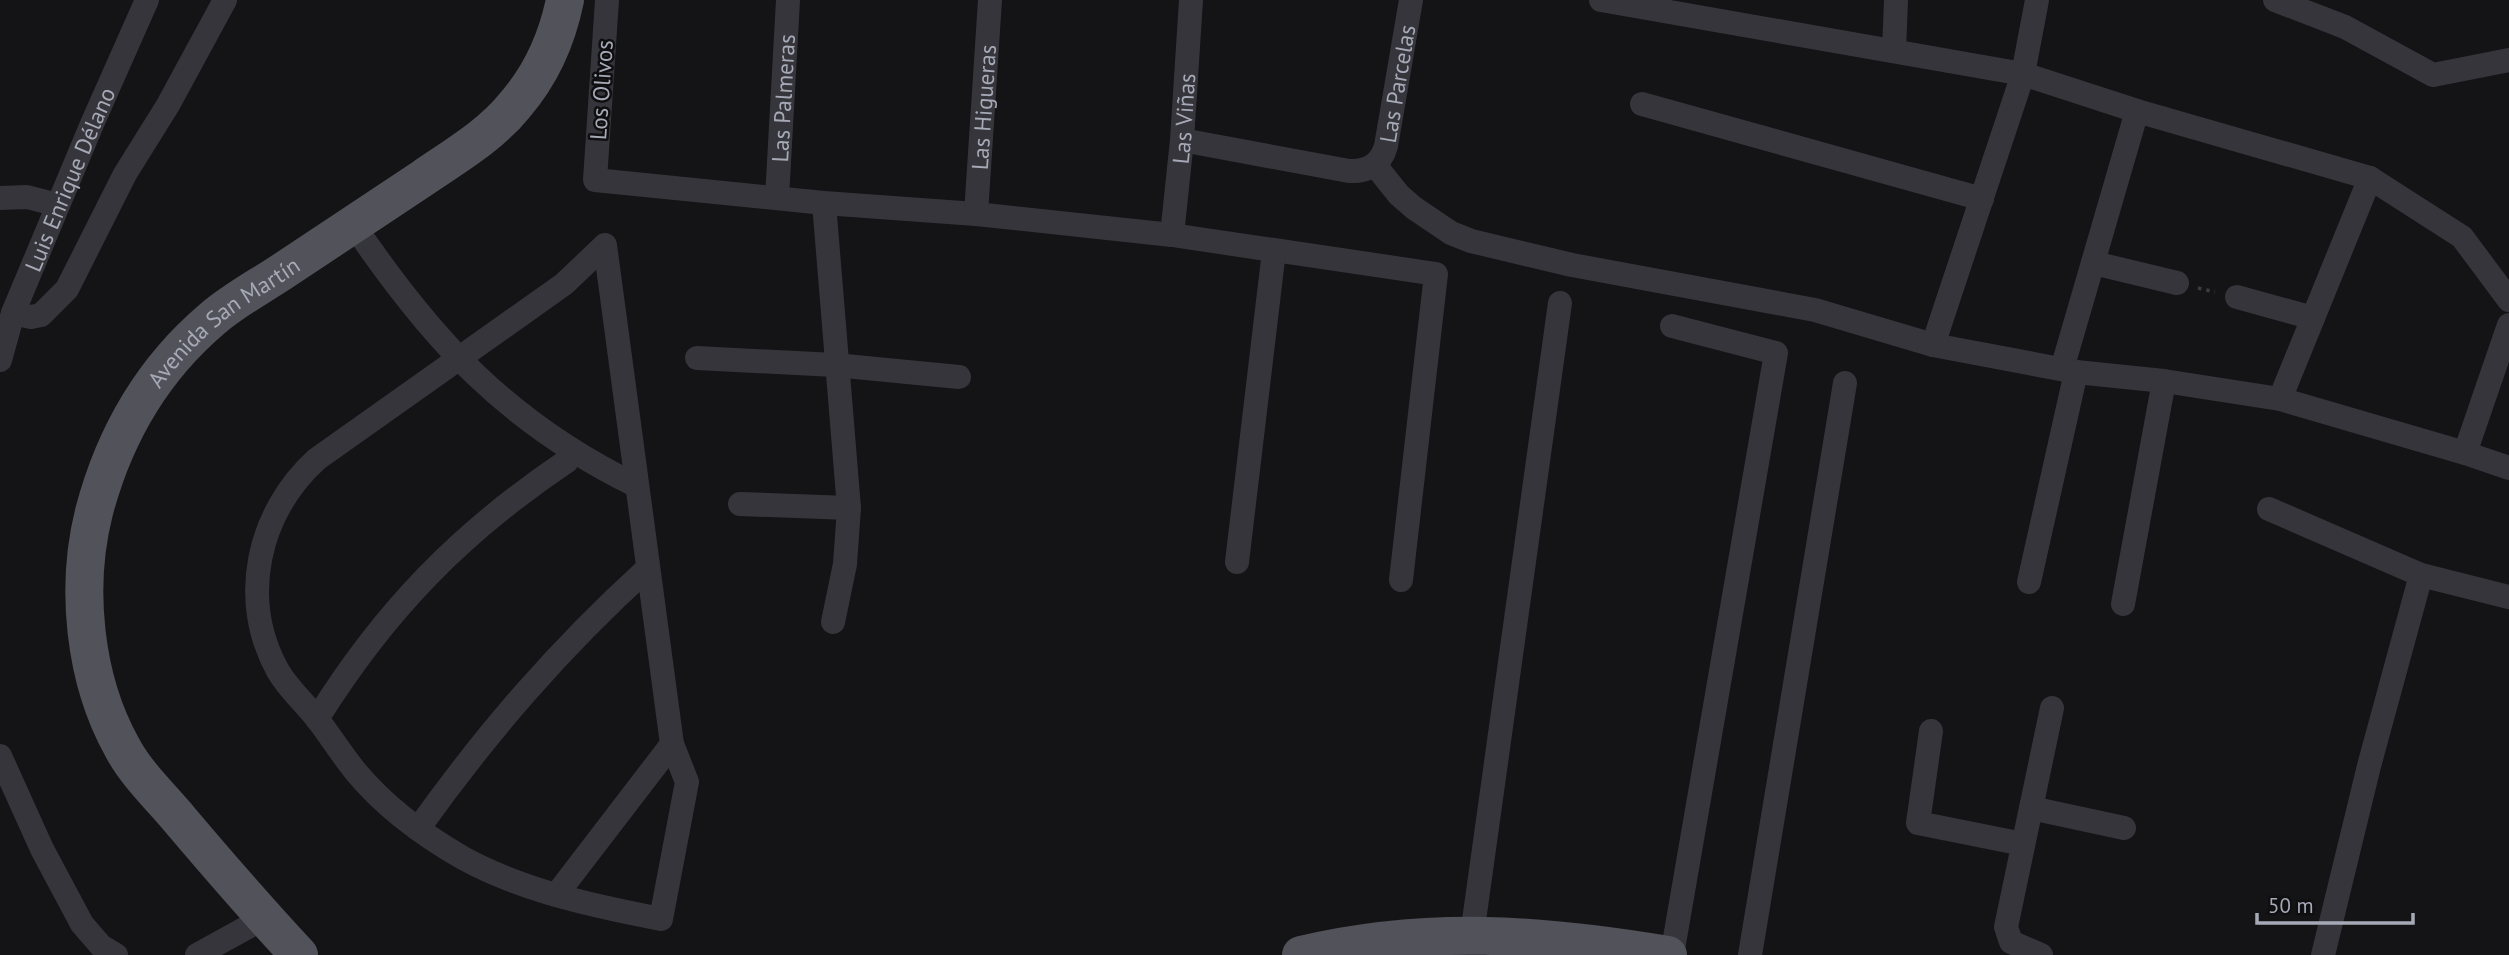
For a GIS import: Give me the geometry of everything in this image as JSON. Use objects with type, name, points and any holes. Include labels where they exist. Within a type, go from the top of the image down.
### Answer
[{"type":"main road","name":"Avenida San Martín","points":[[299,955],[157,793],[123,749],[98,687],[91,654],[85,598],[92,520],[112,454],[145,394],[188,341],[240,298],[478,141],[498,124],[515,106],[543,64],[554,41],[565,0]]},
{"type":"main road","points":[[1301,955],[1368,943],[1562,939],[1670,955]]},
{"type":"street","name":"Luis Enrique Délano","points":[[0,360],[13,313],[147,0]]},
{"type":"street","points":[[13,313],[31,317],[41,315],[66,289],[125,174],[168,104],[225,0]]},
{"type":"street","name":"Los Olivos","points":[[607,0],[595,180],[776,198]]},
{"type":"street","name":"Las Palmeras","points":[[776,198],[788,0]]},
{"type":"street","name":"Las Higueras","points":[[976,214],[990,0]]},
{"type":"street","name":"Las Viñas","points":[[1172,235],[1182,140],[1191,0]]},
{"type":"street","name":"Las Parcelas","points":[[1375,165],[1387,146],[1411,0]]},
{"type":"street","points":[[1601,0],[2024,74],[2137,111],[2370,178],[2462,237],[2509,300]]},
{"type":"street","points":[[1894,51],[1896,0]]},
{"type":"street","points":[[1933,345],[2024,74],[2037,0]]},
{"type":"street","points":[[2280,1],[2345,27],[2433,75],[2509,60]]},
{"type":"street","points":[[1642,104],[1982,199]]},
{"type":"street","points":[[2029,582],[2069,371],[2094,263],[2137,111]]},
{"type":"street","points":[[1182,140],[1349,171],[1368,170],[1375,165],[1399,195],[1431,222],[1471,242],[1572,265],[1815,310],[1933,345],[2069,371],[2164,381],[2280,399],[2509,468]]},
{"type":"street","points":[[2280,399],[2370,178]]},
{"type":"street","points":[[0,198],[27,197],[58,205]]},
{"type":"street","points":[[776,198],[824,204],[976,214],[1172,235],[1436,274],[1401,580]]},
{"type":"street","points":[[824,204],[835,365],[849,508],[845,564],[833,622]]},
{"type":"street","points":[[352,224],[406,299],[458,359],[501,400],[551,439],[637,486]]},
{"type":"street","points":[[605,245],[637,486],[672,744],[687,782],[661,919],[557,894],[497,873],[466,859],[418,829],[382,800],[358,775],[317,719],[288,687],[268,649],[262,629],[257,587],[258,566],[269,523],[290,486],[317,459],[564,284],[605,245]]},
{"type":"street","points":[[1237,562],[1274,251]]},
{"type":"street","points":[[2094,263],[2177,283]]},
{"type":"street","points":[[2237,297],[2313,318]]},
{"type":"street","points":[[1458,942],[1560,303]]},
{"type":"street","points":[[2465,453],[2509,325]]},
{"type":"street","points":[[1670,955],[1776,353],[1672,326]]},
{"type":"street","points":[[697,358],[835,365],[959,377]]},
{"type":"street","points":[[2123,604],[2164,381]]},
{"type":"street","points":[[1750,955],[1845,383]]},
{"type":"street","points":[[317,719],[367,644],[425,576],[492,515],[567,461]]},
{"type":"street","points":[[740,504],[849,508]]},
{"type":"street","points":[[2269,509],[2421,575],[2509,597]]},
{"type":"street","points":[[418,829],[492,730],[532,683],[648,568]]},
{"type":"street","points":[[2323,955],[2368,766],[2421,575]]},
{"type":"street","points":[[2040,955],[2015,946],[2006,933],[2052,708]]},
{"type":"street","points":[[1931,732],[1918,823],[2023,844]]},
{"type":"street","points":[[557,894],[672,744]]},
{"type":"street","points":[[0,756],[42,849],[82,924],[101,946],[116,955]]},
{"type":"street","points":[[2031,808],[2124,828]]},
{"type":"street","points":[[197,955],[264,918]]},
{"type":"path","points":[[2177,283],[2237,297]]}]
